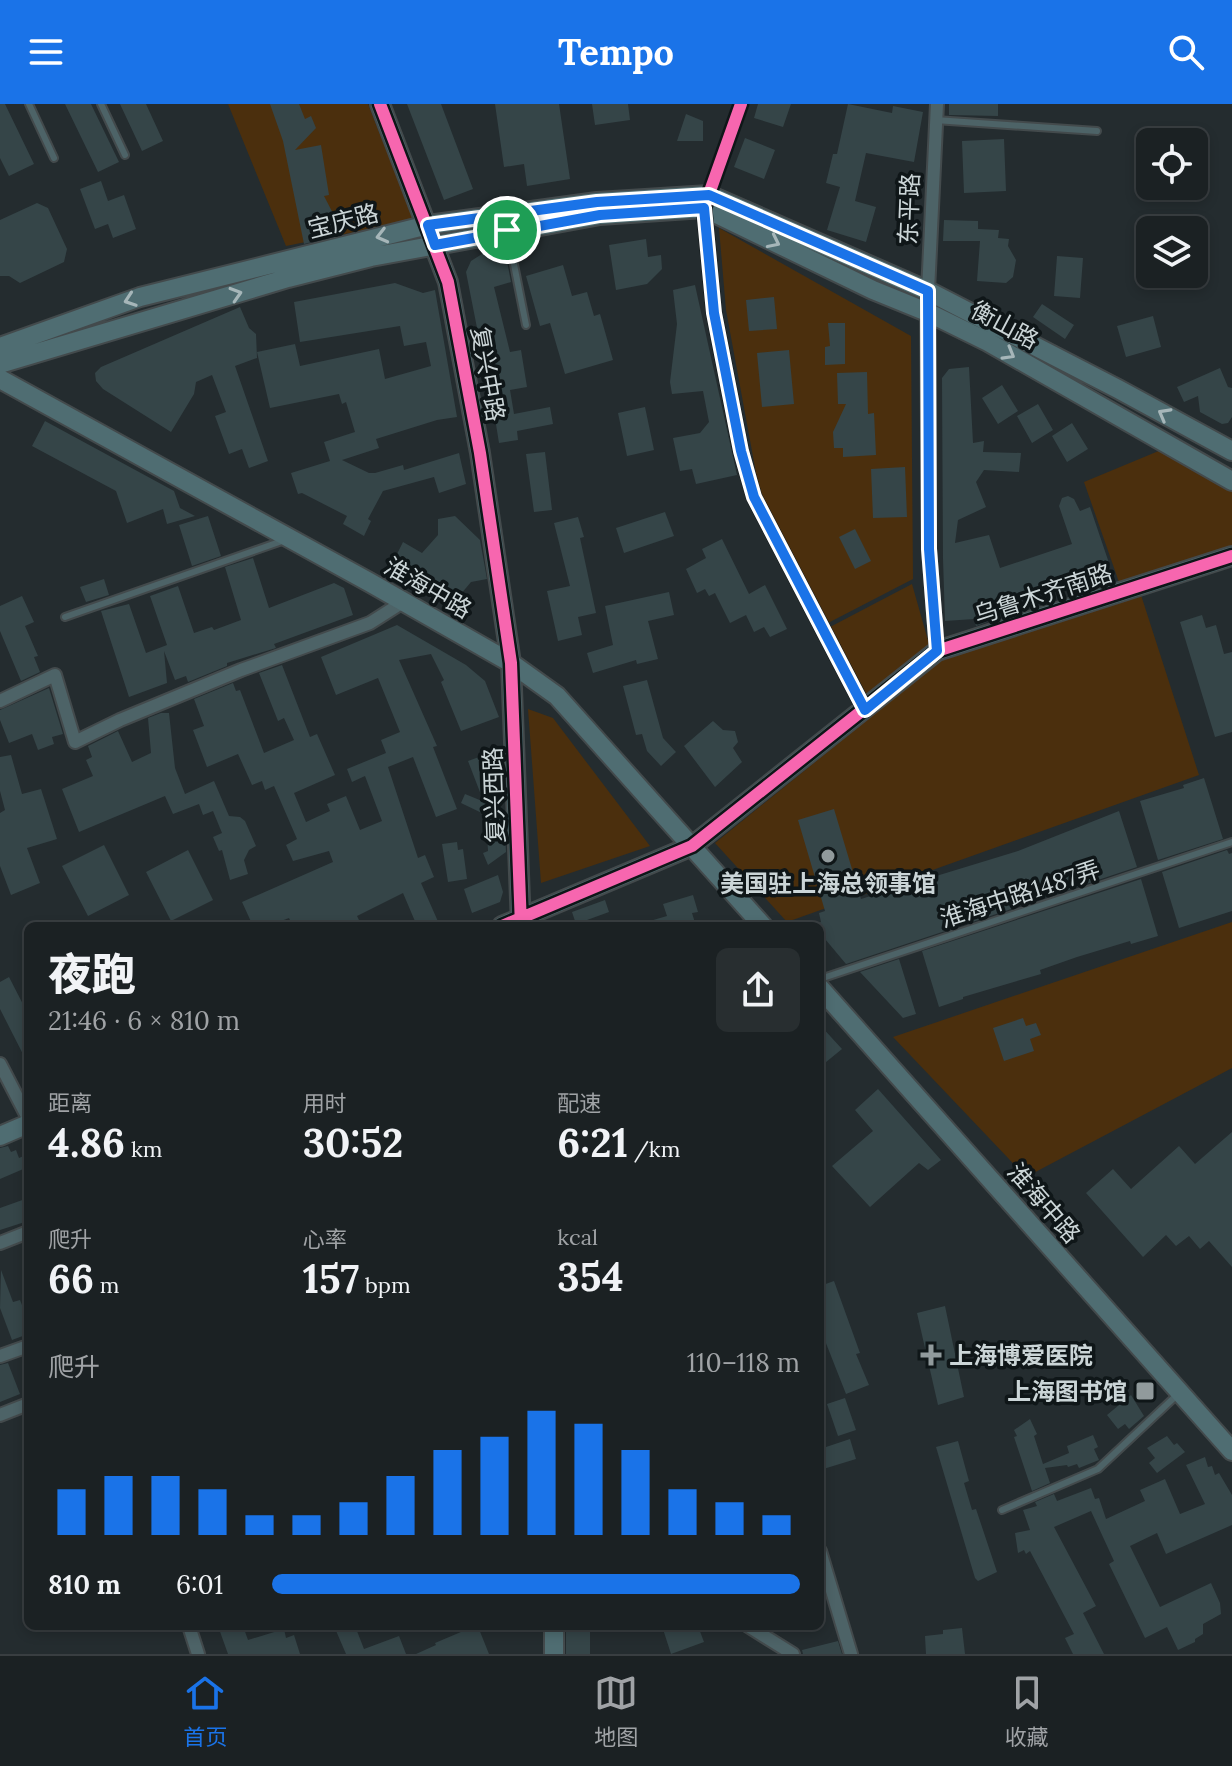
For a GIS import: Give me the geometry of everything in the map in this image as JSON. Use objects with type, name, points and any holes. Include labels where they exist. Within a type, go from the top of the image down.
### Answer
[{"type":"main road","name":"复兴中路","points":[[380,104],[448,282],[477,438],[511,663]]},
{"type":"main road","name":"宝庆路","points":[[0,347],[140,297],[428,225],[597,202],[707,202]]},
{"type":"main road","name":"宝庆路","points":[[0,364],[288,278],[371,257],[507,230],[707,202]]},
{"type":"main road","name":"衡山路","points":[[707,202],[928,291],[1232,451]]},
{"type":"main road","name":"衡山路","points":[[707,202],[873,290],[988,342],[1232,481]]},
{"type":"main road","name":"淮海中路","points":[[0,379],[511,663],[557,696],[759,922]]},
{"type":"main road","name":"乌鲁木齐南路","points":[[523,922],[692,846],[937,651],[1232,556]]},
{"type":"main road","name":"复兴西路","points":[[511,663],[521,922]]},
{"type":"main road","name":"淮海中路","points":[[824,992],[1232,1451]]},
{"type":"main road","points":[[0,1136],[24,1123]]},
{"type":"main road","points":[[554,1630],[554,1654]]},
{"type":"street","points":[[741,104],[707,202],[714,313],[741,451],[754,497],[865,710]]},
{"type":"street","name":"东平路","points":[[937,104],[927,312],[929,549],[937,651]]},
{"type":"street","points":[[0,701],[55,675],[75,742],[214,681],[370,623],[403,602]]},
{"type":"street","points":[[0,1064],[24,1113]]},
{"type":"street","points":[[0,1243],[24,1234]]},
{"type":"street","points":[[0,1356],[24,1347]]},
{"type":"street","points":[[0,1415],[24,1406]]},
{"type":"street","points":[[824,1564],[851,1654]]},
{"type":"street","points":[[190,1630],[198,1654]]},
{"type":"street","points":[[754,1630],[793,1654]]},
{"type":"lane","points":[[29,104],[54,158]]},
{"type":"lane","points":[[101,104],[125,155]]},
{"type":"lane","points":[[935,120],[1097,131]]},
{"type":"lane","points":[[507,230],[526,325]]},
{"type":"lane","points":[[65,617],[290,538]]},
{"type":"lane","name":"淮海中路1487弄","points":[[824,978],[1232,842]]},
{"type":"lane","points":[[1002,1510],[1098,1469],[1180,1392]]},
{"type":"shaded area","points":[[228,104],[368,104],[414,220],[286,246]]},
{"type":"shaded area","points":[[719,228],[911,336],[913,579],[828,623],[759,489],[726,310]]},
{"type":"shaded area","points":[[1161,450],[1232,489],[1232,549],[1120,585],[1084,482]]},
{"type":"shaded area","points":[[912,584],[929,644],[868,697],[830,627]]},
{"type":"shaded area","points":[[1141,595],[1199,775],[787,922],[715,843],[940,661]]},
{"type":"shaded area","points":[[528,709],[553,718],[650,846],[541,883]]},
{"type":"shaded area","points":[[1232,922],[1232,1068],[1026,1177],[893,1037]]},
{"type":"building","points":[[0,104],[5,104],[34,164],[9,176],[0,158]]},
{"type":"building","points":[[65,104],[91,104],[119,162],[98,172]]},
{"type":"building","points":[[120,104],[146,104],[163,141],[142,151]]},
{"type":"building","points":[[270,104],[299,104],[305,119],[311,116],[316,128],[295,150],[321,145],[329,195],[324,196],[337,221],[338,235],[304,244],[283,141]]},
{"type":"building","points":[[407,104],[441,104],[473,189],[444,200]]},
{"type":"building","points":[[495,104],[559,104],[570,179],[527,186],[524,164],[504,167]]},
{"type":"building","points":[[592,104],[628,104],[630,120],[595,125]]},
{"type":"building","points":[[758,104],[791,104],[783,127],[754,118]]},
{"type":"building","points":[[848,104],[892,113],[893,106],[923,112],[914,162],[866,153],[855,201],[876,207],[866,242],[827,230],[840,187],[826,183],[833,154],[837,154]]},
{"type":"building","points":[[949,104],[998,104],[998,116],[949,115]]},
{"type":"building","points":[[686,114],[703,121],[703,141],[677,141]]},
{"type":"building","points":[[745,138],[775,150],[764,179],[734,167]]},
{"type":"building","points":[[1004,139],[1006,191],[964,193],[962,141]]},
{"type":"building","points":[[101,181],[108,201],[124,195],[136,229],[113,238],[108,224],[95,229],[80,189]]},
{"type":"building","points":[[37,203],[48,208],[67,249],[64,262],[20,283],[9,276],[0,276],[0,220]]},
{"type":"building","points":[[944,220],[978,221],[978,229],[999,230],[998,238],[1009,239],[1008,246],[1016,260],[1013,277],[1006,283],[977,281],[980,241],[943,241]]},
{"type":"building","points":[[646,239],[648,257],[661,255],[662,269],[647,284],[616,290],[609,245]]},
{"type":"building","points":[[501,251],[506,256],[511,282],[494,287],[510,352],[521,350],[527,387],[510,390],[514,414],[550,407],[553,424],[517,431],[518,440],[499,443],[489,381],[497,380],[490,336],[479,338],[466,272],[471,261],[482,254]]},
{"type":"building","points":[[1057,256],[1083,258],[1080,298],[1054,296]]},
{"type":"building","points":[[563,265],[572,296],[587,292],[594,316],[600,314],[613,360],[565,374],[550,323],[540,326],[526,276]]},
{"type":"building","points":[[395,283],[423,293],[435,290],[457,417],[376,439],[379,448],[342,460],[375,473],[403,465],[404,470],[459,453],[466,484],[439,493],[434,477],[383,491],[368,519],[371,521],[364,536],[343,524],[347,516],[302,493],[298,494],[291,473],[330,461],[324,442],[355,432],[346,402],[342,404],[339,394],[270,408],[257,352],[295,344],[300,366],[379,349],[385,379],[431,366],[426,342],[404,346],[400,326],[300,342],[294,302]]},
{"type":"building","points":[[695,285],[737,475],[696,484],[692,469],[680,471],[673,438],[700,433],[709,422],[703,391],[672,394],[670,382],[677,324],[673,290]]},
{"type":"building","points":[[774,297],[777,329],[749,331],[746,300]]},
{"type":"building","points":[[1042,304],[1074,325],[1065,339],[1033,317]]},
{"type":"building","points":[[240,307],[249,328],[256,334],[257,358],[235,366],[268,461],[249,468],[242,449],[229,454],[215,416],[226,412],[212,375],[196,382],[194,394],[171,432],[103,389],[96,381],[95,373],[101,367]]},
{"type":"building","points":[[1153,316],[1161,347],[1126,357],[1117,326]]},
{"type":"building","points":[[828,323],[845,323],[845,364],[825,365],[825,347],[830,346]]},
{"type":"building","points":[[789,350],[794,404],[762,407],[757,353]]},
{"type":"building","points":[[969,367],[973,443],[984,441],[983,452],[1021,453],[1019,472],[984,470],[976,482],[986,507],[958,520],[955,543],[989,535],[1000,568],[1072,544],[1059,506],[1062,498],[1068,496],[1074,499],[1080,511],[1090,507],[1109,563],[1009,599],[1014,612],[976,626],[974,619],[945,621],[943,559],[942,378],[949,369]]},
{"type":"building","points":[[1220,368],[1228,387],[1232,388],[1232,417],[1228,423],[1222,424],[1200,412],[1198,396],[1184,402],[1177,387]]},
{"type":"building","points":[[867,372],[868,414],[874,413],[876,455],[843,457],[843,448],[834,448],[833,432],[846,404],[838,404],[837,373]]},
{"type":"building","points":[[1002,385],[1018,411],[998,424],[982,398]]},
{"type":"building","points":[[1038,404],[1053,430],[1032,443],[1017,416]]},
{"type":"building","points":[[645,407],[654,450],[627,456],[618,413]]},
{"type":"building","points":[[45,421],[174,491],[180,508],[195,516],[167,524],[163,509],[127,523],[116,491],[32,446]]},
{"type":"building","points":[[1072,423],[1088,449],[1067,462],[1052,436]]},
{"type":"building","points":[[545,452],[552,510],[534,512],[526,454]]},
{"type":"building","points":[[905,467],[907,517],[873,518],[871,469]]},
{"type":"building","points":[[665,512],[674,536],[624,553],[616,528]]},
{"type":"building","points":[[208,516],[221,556],[192,566],[179,525]]},
{"type":"building","points":[[455,516],[480,540],[487,579],[471,582],[455,601],[417,579],[396,556],[403,542],[422,553],[438,535],[438,519]]},
{"type":"building","points":[[578,517],[596,613],[578,617],[582,635],[558,641],[547,591],[570,586],[554,523]]},
{"type":"building","points":[[855,529],[871,561],[855,569],[839,537]]},
{"type":"building","points":[[722,539],[749,594],[765,585],[787,629],[770,637],[764,627],[754,632],[746,615],[730,623],[715,593],[709,596],[705,589],[697,593],[686,569],[706,558],[702,549]]},
{"type":"building","points":[[253,558],[269,608],[334,583],[344,588],[353,615],[274,644],[276,648],[227,663],[227,666],[188,682],[186,676],[175,680],[164,651],[167,683],[129,697],[101,611],[129,604],[146,653],[167,645],[150,596],[178,586],[194,633],[212,627],[214,630],[241,620],[225,567]]},
{"type":"building","points":[[104,579],[109,595],[86,602],[80,587]]},
{"type":"building","points":[[669,592],[674,615],[648,621],[658,659],[637,664],[636,660],[593,673],[587,653],[613,645],[605,606]]},
{"type":"building","points":[[22,596],[34,622],[25,626],[38,656],[34,657],[40,672],[21,681],[0,631],[0,606]]},
{"type":"building","points":[[1202,615],[1206,628],[1216,625],[1224,654],[1232,652],[1232,732],[1215,737],[1180,622]]},
{"type":"building","points":[[397,625],[466,665],[485,681],[499,717],[461,731],[441,682],[444,680],[431,654],[399,660],[437,746],[433,747],[457,809],[436,817],[413,757],[388,767],[418,858],[425,855],[434,877],[421,883],[438,922],[415,922],[403,893],[357,916],[360,922],[291,922],[289,918],[278,922],[251,922],[242,902],[333,862],[329,851],[293,861],[286,845],[297,839],[274,786],[265,790],[262,781],[252,785],[238,754],[207,767],[193,730],[204,726],[194,699],[233,683],[236,691],[240,690],[264,753],[294,740],[284,718],[278,721],[259,673],[282,665],[310,737],[317,734],[335,775],[294,793],[306,822],[330,811],[327,804],[346,796],[360,830],[382,821],[365,776],[352,782],[347,769],[386,753],[381,740],[400,732],[378,678],[336,695],[321,657]]},
{"type":"building","points":[[647,680],[663,738],[676,752],[661,766],[647,751],[642,734],[636,735],[623,686]]},
{"type":"building","points":[[49,688],[63,734],[52,737],[54,744],[38,750],[32,734],[9,743],[0,720],[0,710]]},
{"type":"building","points":[[169,713],[175,768],[185,794],[214,781],[229,816],[245,821],[256,846],[249,850],[244,860],[248,874],[230,880],[222,850],[219,851],[213,837],[222,833],[213,811],[203,815],[199,804],[173,814],[165,796],[79,832],[62,789],[93,776],[86,760],[92,757],[88,746],[118,731],[132,762],[151,753],[148,718]]},
{"type":"building","points":[[713,721],[723,730],[735,731],[738,742],[733,748],[742,762],[715,787],[684,746]]},
{"type":"building","points":[[490,753],[504,785],[483,800],[468,761]]},
{"type":"building","points":[[11,755],[22,794],[41,789],[57,839],[27,848],[40,883],[11,895],[0,866],[0,813],[5,810],[0,791],[0,757]]},
{"type":"building","points":[[1204,778],[1223,839],[1158,860],[1140,801],[1184,788],[1183,785]]},
{"type":"building","points":[[465,794],[504,810],[506,852],[488,865],[483,853],[488,851],[486,815],[461,803]]},
{"type":"building","points":[[834,809],[861,899],[1018,851],[1119,811],[1137,867],[846,964],[824,938],[824,922],[821,922],[819,913],[825,911],[798,820]]},
{"type":"building","points":[[457,842],[458,850],[463,849],[467,879],[448,882],[442,844]]},
{"type":"building","points":[[104,845],[129,895],[88,916],[62,866]]},
{"type":"building","points":[[188,850],[213,900],[171,921],[146,872]]},
{"type":"building","points":[[1227,850],[1229,854],[1232,853],[1232,911],[1179,928],[1162,872]]},
{"type":"building","points":[[498,875],[503,892],[500,902],[472,913],[464,889]]},
{"type":"building","points":[[1141,879],[1158,936],[1077,957],[1040,970],[1041,974],[939,1007],[922,951]]},
{"type":"building","points":[[693,895],[698,912],[692,913],[695,922],[646,922],[667,916],[663,904]]},
{"type":"building","points":[[605,900],[609,912],[575,922],[572,912]]},
{"type":"building","points":[[899,959],[916,1014],[903,1018],[860,972]]},
{"type":"building","points":[[9,977],[24,1006],[24,1056],[0,1009],[0,982]]},
{"type":"building","points":[[1023,1018],[1026,1026],[1036,1023],[1041,1035],[1030,1039],[1034,1051],[1004,1061],[993,1028]]},
{"type":"building","points":[[824,1029],[842,1049],[824,1064]]},
{"type":"building","points":[[878,1089],[941,1160],[928,1170],[919,1163],[870,1207],[832,1166],[873,1131],[855,1110]]},
{"type":"building","points":[[1232,1132],[1232,1267],[1209,1241],[1200,1249],[1189,1236],[1176,1246],[1166,1235],[1143,1257],[1086,1193],[1113,1169],[1131,1189],[1179,1146],[1195,1164]]},
{"type":"building","points":[[8,1146],[11,1152],[16,1150],[19,1158],[24,1156],[24,1169],[0,1179],[0,1148]]},
{"type":"building","points":[[24,1199],[24,1222],[0,1230],[0,1208]]},
{"type":"building","points":[[1,1270],[13,1302],[20,1300],[24,1310],[24,1336],[12,1340],[0,1308]]},
{"type":"building","points":[[834,1281],[860,1353],[856,1354],[869,1385],[846,1394],[824,1338],[824,1285]]},
{"type":"building","points":[[945,1306],[964,1397],[938,1405],[917,1313]]},
{"type":"building","points":[[8,1363],[20,1394],[0,1402],[0,1365]]},
{"type":"building","points":[[1131,1395],[1144,1416],[1129,1429],[1125,1424],[1118,1429],[1107,1415]]},
{"type":"building","points":[[845,1398],[856,1430],[838,1436],[827,1404]]},
{"type":"building","points":[[1030,1419],[1037,1434],[1034,1436],[1043,1464],[1069,1453],[1067,1446],[1093,1435],[1099,1460],[1079,1468],[1077,1464],[1045,1468],[1050,1483],[1032,1491],[1014,1437],[1017,1436],[1014,1430]]},
{"type":"building","points":[[1167,1436],[1185,1452],[1157,1473],[1149,1463],[1155,1458],[1147,1448]]},
{"type":"building","points":[[850,1439],[856,1459],[824,1469],[824,1448]]},
{"type":"building","points":[[958,1441],[969,1481],[964,1483],[972,1510],[976,1509],[997,1572],[978,1581],[936,1447]]},
{"type":"building","points":[[1205,1457],[1208,1467],[1212,1466],[1215,1475],[1219,1473],[1232,1495],[1232,1525],[1166,1554],[1157,1533],[1130,1546],[1160,1607],[1211,1583],[1220,1603],[1221,1614],[1203,1624],[1203,1634],[1195,1642],[1178,1650],[1167,1627],[1145,1638],[1109,1564],[1114,1561],[1091,1511],[1054,1527],[1096,1606],[1083,1613],[1104,1654],[1073,1654],[1065,1638],[1074,1634],[1030,1551],[1018,1553],[1015,1533],[1030,1530],[1023,1510],[1037,1506],[1035,1502],[1054,1494],[1057,1501],[1091,1488],[1095,1499],[1099,1498],[1106,1519],[1145,1501],[1140,1490],[1165,1479],[1180,1514],[1205,1504],[1186,1465]]},
{"type":"building","points":[[962,1628],[965,1654],[926,1654],[925,1636]]},
{"type":"building","points":[[219,1630],[244,1630],[248,1640],[284,1630],[286,1638],[294,1635],[300,1654],[228,1654]]},
{"type":"building","points":[[336,1630],[357,1630],[364,1649],[399,1636],[406,1654],[346,1654]]},
{"type":"building","points":[[466,1630],[479,1630],[489,1654],[416,1654]]},
{"type":"building","points":[[566,1630],[590,1630],[590,1654],[566,1654]]},
{"type":"building","points":[[663,1630],[700,1630],[704,1642],[671,1654]]},
{"type":"building","points":[[838,1641],[842,1654],[803,1654],[802,1650]]},
{"type":"cycle path","points":[[380,104],[448,282],[480,453],[511,663],[521,922]]},
{"type":"cycle path","points":[[741,104],[704,208],[714,313],[741,451],[754,497],[865,710]]},
{"type":"cycle path","points":[[512,922],[692,846],[937,651],[1232,556]]},
{"type":"place","name":"美国驻上海总领事馆","points":[[828,856]]},
{"type":"place","name":"上海博爱医院","points":[[931,1355]]},
{"type":"place","name":"上海图书馆","points":[[1145,1391]]},
{"type":"route","points":[[709,195],[928,291],[929,549],[937,651],[865,710],[754,497],[741,451],[714,313],[704,208],[600,215],[507,230],[435,245],[428,225],[597,202],[709,195]]}]
